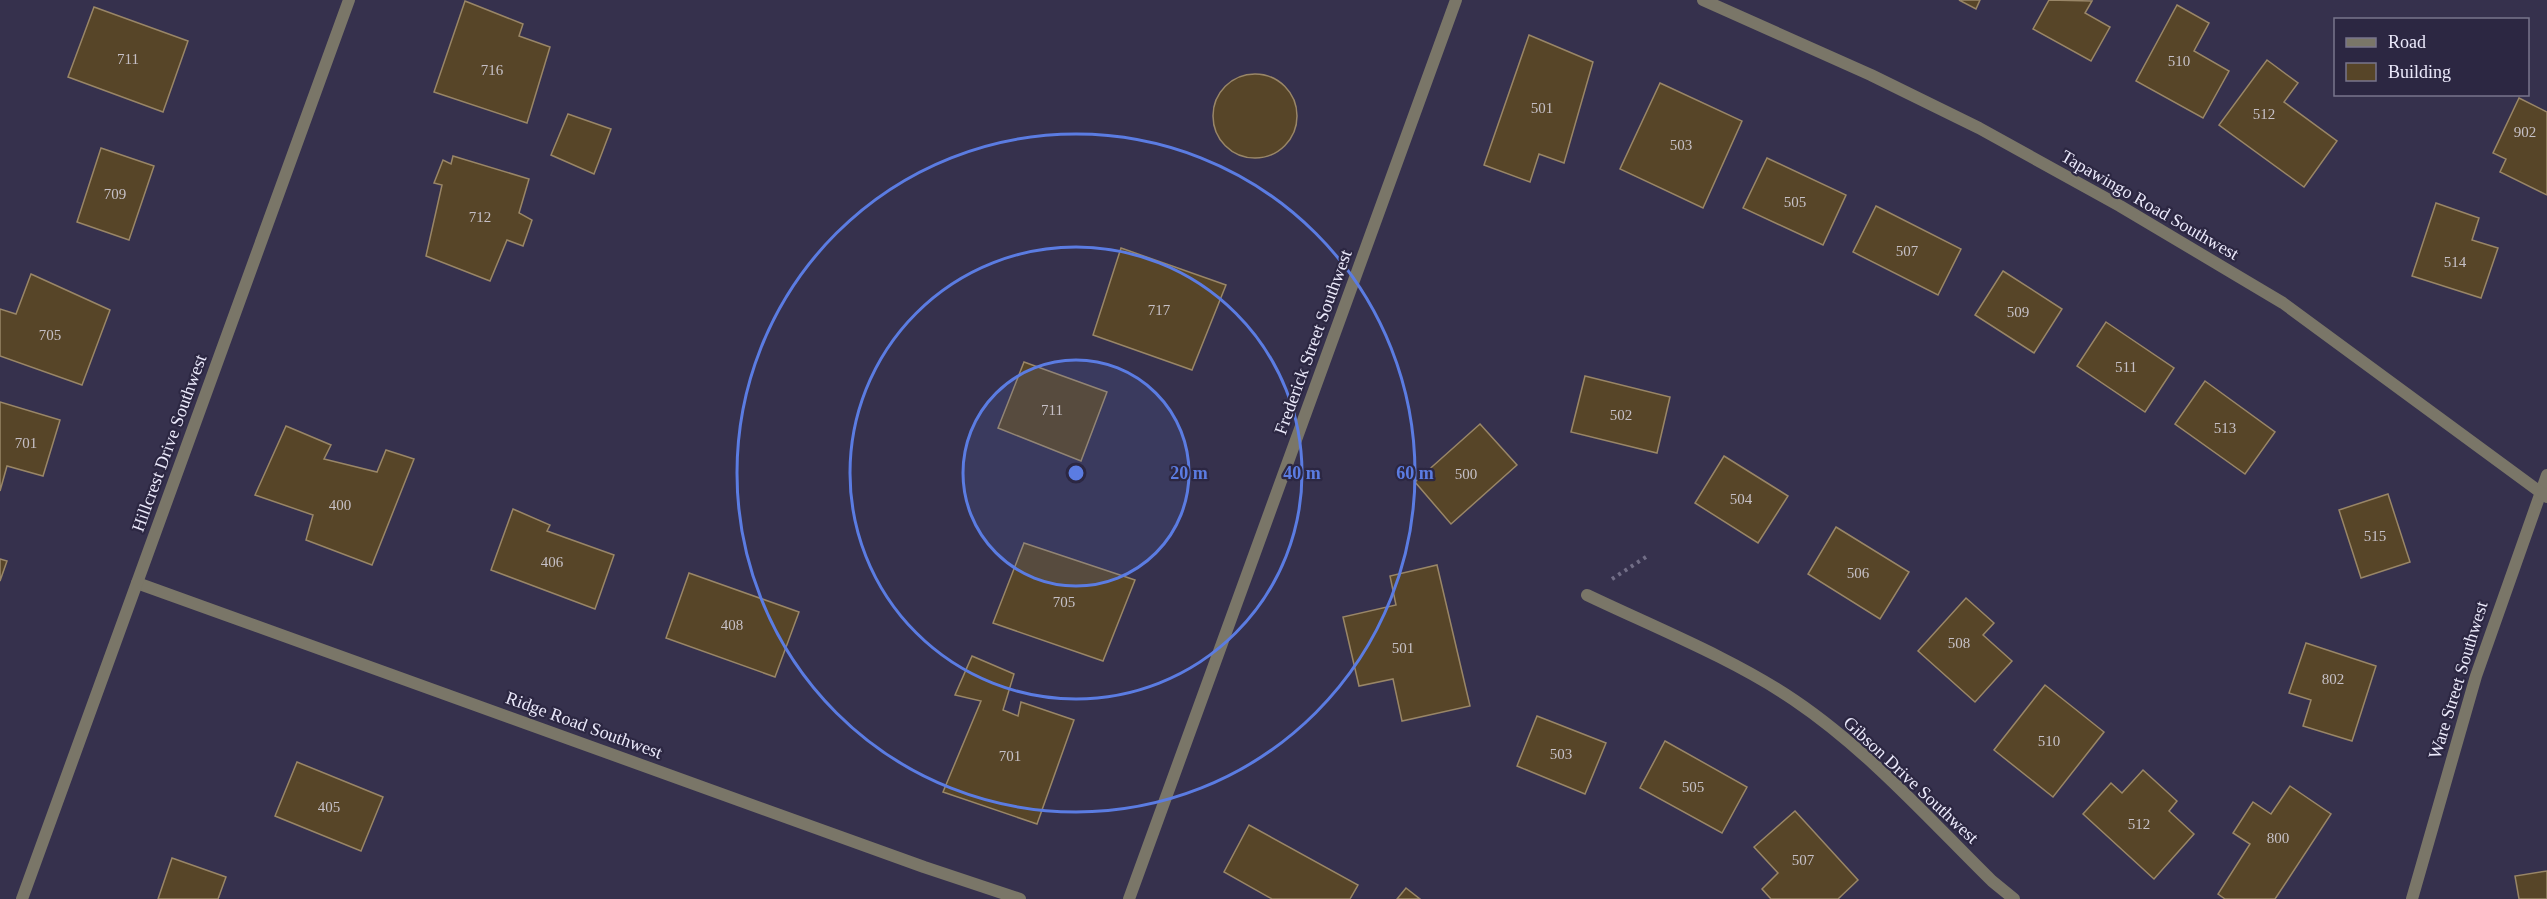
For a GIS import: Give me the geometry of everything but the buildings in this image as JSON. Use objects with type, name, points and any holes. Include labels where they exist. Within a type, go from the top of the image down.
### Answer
[{"type":"street","name":"Hillcrest Drive Southwest","points":[[22,899],[349,0]]},
{"type":"street","name":"Frederick Street Southwest","points":[[1129,899],[1456,0]]},
{"type":"street","name":"Tapawingo Road Southwest","points":[[1703,0],[1870,75],[1979,128],[2120,206],[2283,303],[2544,494]]},
{"type":"street","name":"Ware Street Southwest","points":[[2412,899],[2476,676],[2544,494],[2547,475]]},
{"type":"street","name":"Ridge Road Southwest","points":[[137,583],[924,867],[1020,899]]},
{"type":"street","name":"Gibson Drive Southwest","points":[[1587,595],[1758,677],[1795,700],[1860,751],[1992,881],[2014,899]]},
{"type":"path","points":[[1587,595],[1649,555]]}]
